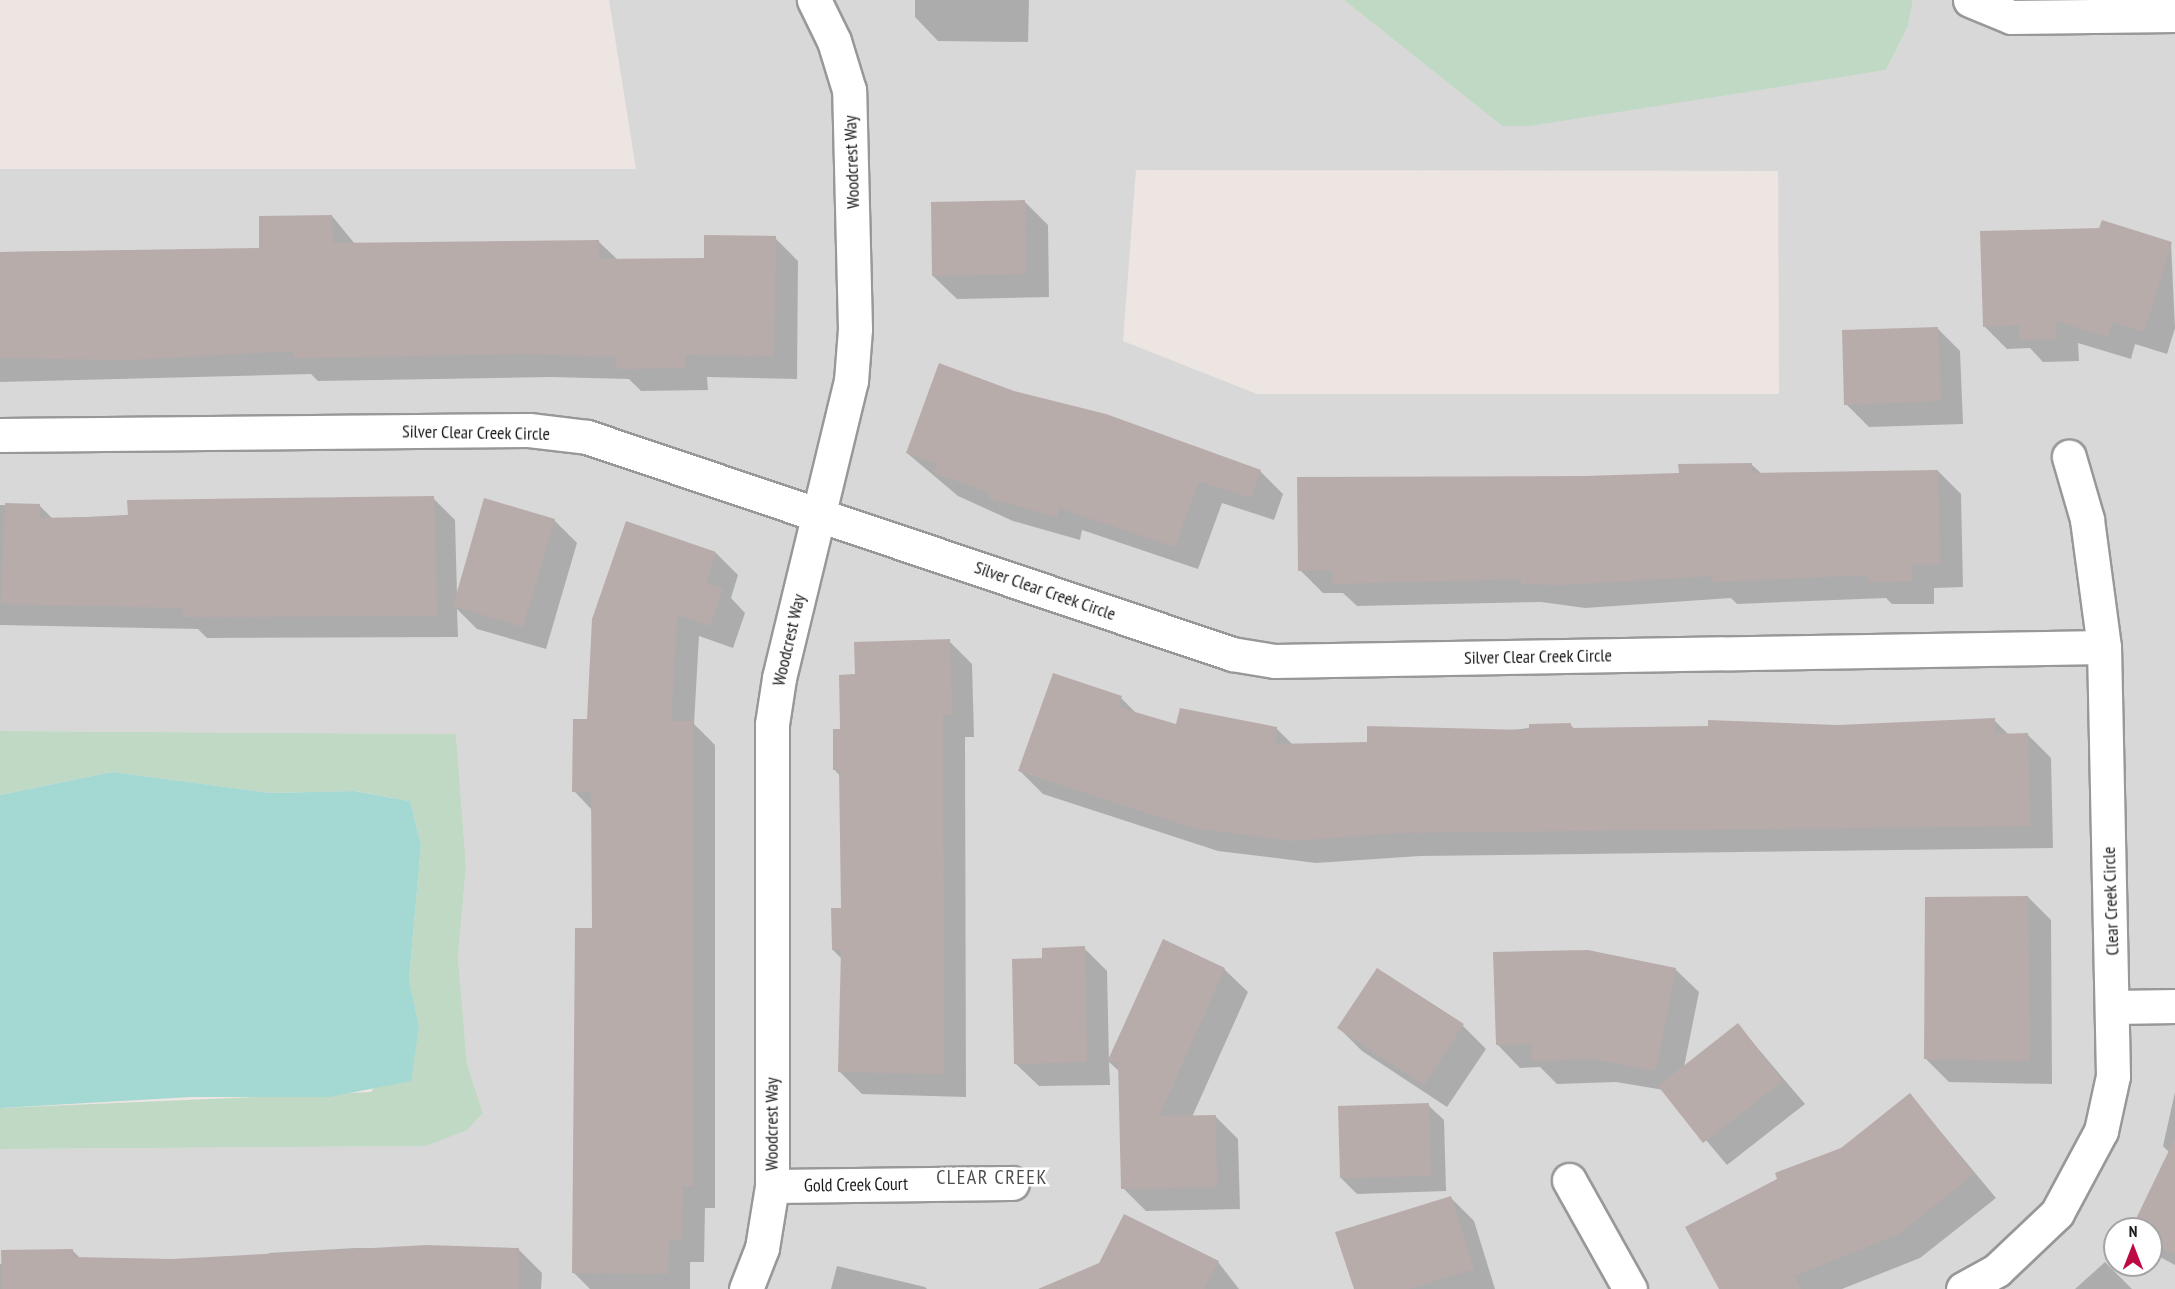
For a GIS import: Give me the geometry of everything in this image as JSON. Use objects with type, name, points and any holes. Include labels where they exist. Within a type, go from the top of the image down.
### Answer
[{"type":"street","name":"Woodcrest Way","points":[[746,1289],[762,1248],[772,1186],[772,724],[851,381],[854,190],[849,90],[834,40],[814,0]]},
{"type":"street","points":[[1970,0],[2011,17],[2175,15]]},
{"type":"street","name":"Silver Clear Creek Circle","points":[[0,435],[529,430],[618,445],[1232,654],[1274,661],[2104,647]]},
{"type":"street","name":"Clear Creek Circle","points":[[1962,1289],[2030,1244],[2083,1174],[2101,1131],[2113,1076],[2114,1007],[2104,647],[2086,519],[2069,458]]},
{"type":"street","points":[[2114,1007],[2175,1006]]},
{"type":"street","points":[[1569,1180],[1630,1289]]},
{"type":"street","name":"Gold Creek Court","points":[[772,1186],[1012,1183]]},
{"type":"shaded area","points":[[609,0],[1344,0],[1502,126],[1886,70],[1908,26],[1913,0],[2175,0],[2175,1289],[0,1289],[0,1149],[426,1146],[483,1113],[467,1064],[458,957],[466,866],[456,734],[0,731],[0,169],[636,169]],"holes":[[[1136,170],[1778,171],[1779,394],[1257,394],[1123,341]]]},
{"type":"green space","points":[[1344,0],[1913,0],[1908,26],[1886,70],[1529,126],[1502,126]]},
{"type":"green space","points":[[0,731],[456,734],[466,866],[458,957],[467,1064],[483,1113],[467,1130],[426,1146],[0,1149],[0,1108],[371,1092],[419,1026],[409,979],[421,845],[410,801],[355,791],[271,793],[112,772],[0,795]]},
{"type":"water","points":[[112,772],[271,793],[354,791],[410,801],[421,845],[409,979],[419,1026],[411,1081],[329,1097],[191,1097],[0,1108],[0,795]]},
{"type":"building","points":[[1025,200],[1026,274],[932,276],[931,202]]},
{"type":"building","points":[[332,215],[333,243],[599,240],[599,259],[704,258],[704,235],[776,236],[774,356],[685,355],[685,368],[616,369],[616,357],[527,354],[293,358],[293,351],[128,360],[0,358],[0,252],[259,248],[259,216]]},
{"type":"building","points":[[2102,220],[2172,242],[2144,332],[2112,322],[2108,337],[2056,321],[2056,339],[2019,340],[2019,325],[1983,327],[1980,231],[2099,228]]},
{"type":"building","points":[[1938,327],[1941,401],[1844,405],[1842,330]]},
{"type":"building","points":[[939,363],[1014,391],[1106,414],[1261,470],[1251,498],[1199,481],[1175,547],[1059,508],[1057,517],[988,498],[990,493],[934,473],[937,464],[906,453]]},
{"type":"building","points":[[1752,463],[1752,473],[1938,470],[1940,564],[1911,565],[1912,581],[1868,582],[1868,575],[1712,582],[1712,576],[1561,585],[1521,584],[1521,579],[1332,584],[1333,570],[1298,571],[1297,477],[1585,476],[1679,473],[1678,464]]},
{"type":"building","points":[[434,496],[437,616],[183,617],[183,608],[1,604],[5,503],[40,504],[40,518],[128,516],[127,500]]},
{"type":"building","points":[[484,498],[555,519],[523,627],[453,606]]},
{"type":"building","points":[[626,521],[716,552],[706,583],[723,589],[710,626],[677,615],[671,721],[693,721],[693,1186],[683,1186],[682,1240],[669,1240],[668,1274],[572,1273],[575,928],[592,928],[591,792],[572,792],[573,719],[587,719],[592,619]]},
{"type":"building","points":[[950,639],[952,715],[943,715],[944,1074],[838,1072],[841,950],[832,950],[831,908],[841,908],[839,770],[833,770],[833,729],[840,729],[839,675],[855,674],[854,642]]},
{"type":"building","points":[[1053,673],[1122,696],[1118,707],[1176,724],[1180,708],[1277,727],[1275,744],[1367,742],[1367,726],[1529,730],[1529,724],[1571,723],[1571,728],[1708,726],[1708,720],[1838,725],[1995,718],[1995,734],[2028,733],[2030,826],[1396,833],[1292,841],[1193,828],[1018,771]]},
{"type":"building","points":[[2028,896],[2030,1061],[1924,1059],[1925,897]]},
{"type":"building","points":[[1163,939],[1225,968],[1159,1116],[1216,1115],[1217,1187],[1121,1189],[1118,1062],[1107,1062]]},
{"type":"building","points":[[1085,946],[1087,1062],[1014,1064],[1012,959],[1042,958],[1042,948]]},
{"type":"building","points":[[1588,950],[1676,968],[1656,1071],[1592,1059],[1532,1061],[1531,1044],[1496,1045],[1493,952]]},
{"type":"building","points":[[1377,968],[1464,1024],[1424,1085],[1337,1028]]},
{"type":"building","points":[[1738,1023],[1783,1081],[1703,1143],[1658,1086]]},
{"type":"building","points":[[1910,1093],[1974,1174],[1897,1235],[1794,1276],[1801,1289],[1719,1289],[1685,1227],[1777,1179],[1775,1173],[1841,1148]]},
{"type":"building","points":[[1429,1103],[1431,1176],[1340,1178],[1338,1106]]},
{"type":"building","points":[[2175,1138],[2175,1254],[2163,1248],[2163,1217],[2137,1217]]},
{"type":"building","points":[[1451,1196],[1474,1269],[1409,1289],[1354,1289],[1335,1232]]},
{"type":"building","points":[[1124,1214],[1219,1261],[1204,1289],[1038,1289],[1099,1263]]},
{"type":"building","points":[[427,1245],[519,1248],[519,1289],[2,1289],[1,1250],[73,1249],[73,1257],[172,1259]]},
{"type":"district","name":"CLEAR CREEK","points":[[992,1177]]}]
